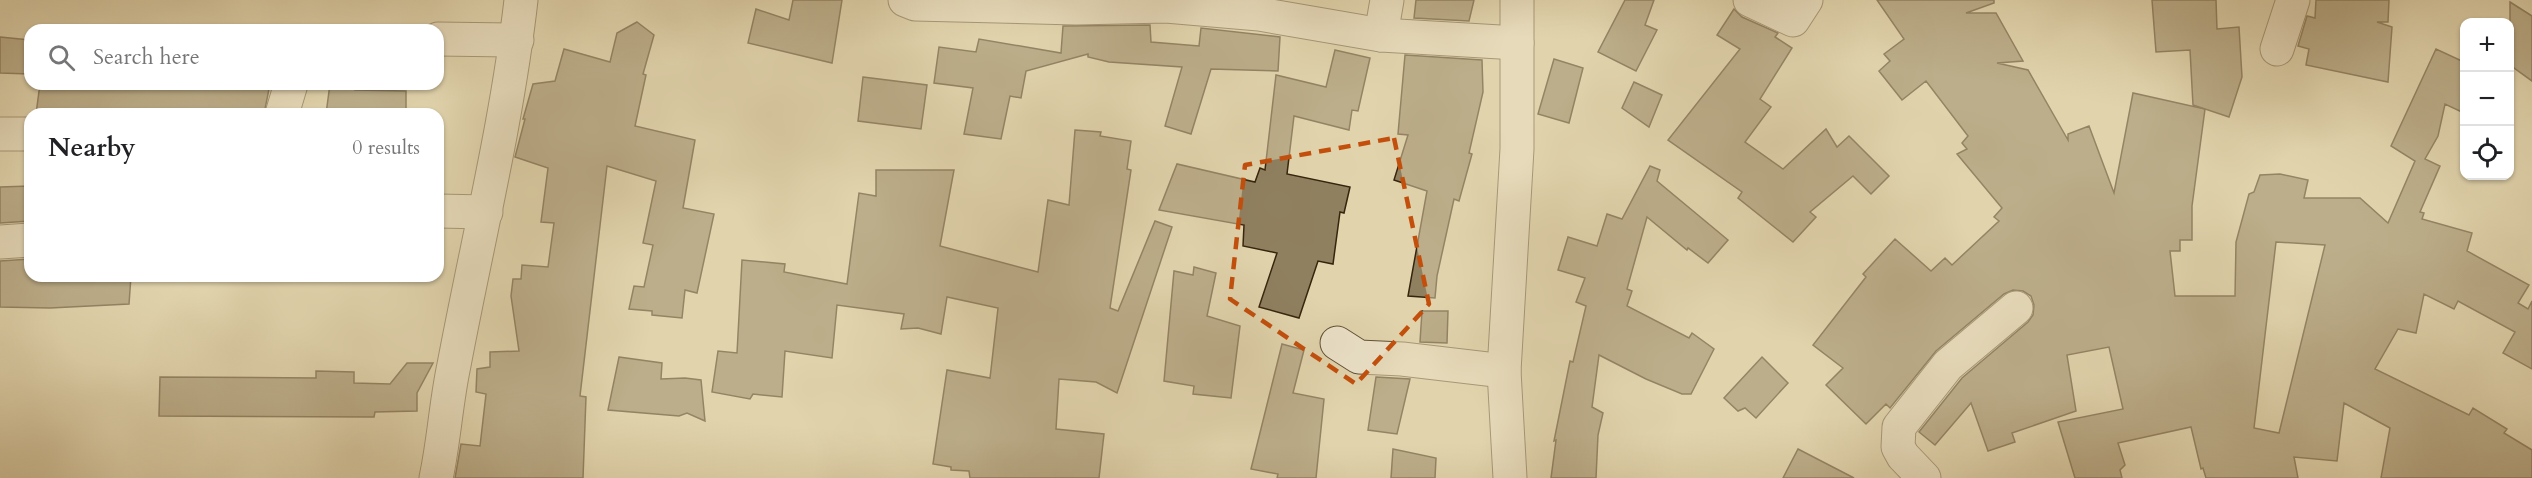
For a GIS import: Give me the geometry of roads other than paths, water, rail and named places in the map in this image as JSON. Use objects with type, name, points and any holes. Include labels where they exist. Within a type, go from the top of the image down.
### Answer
[{"type":"street","points":[[436,478],[453,366],[486,212],[517,40],[521,0]]},
{"type":"street","points":[[905,0],[915,4],[1053,7],[1166,3],[1228,6],[1259,14],[1381,35],[1517,43]]},
{"type":"street","points":[[1381,35],[1387,0]]},
{"type":"street","points":[[1510,478],[1504,371],[1517,149],[1517,0]]},
{"type":"street","points":[[1750,0],[1793,20],[1806,0]]},
{"type":"street","points":[[2277,49],[2293,0]]},
{"type":"street","points":[[444,39],[517,40]]},
{"type":"street","points":[[284,108],[289,90]]},
{"type":"street","points":[[0,134],[24,134]]},
{"type":"street","points":[[444,211],[486,212]]},
{"type":"street","points":[[0,242],[24,240]]},
{"type":"street","points":[[1924,478],[1903,456],[1898,447],[1899,427],[1948,365],[2016,308]]},
{"type":"street","points":[[1337,343],[1359,357],[1402,359],[1504,371]]}]
